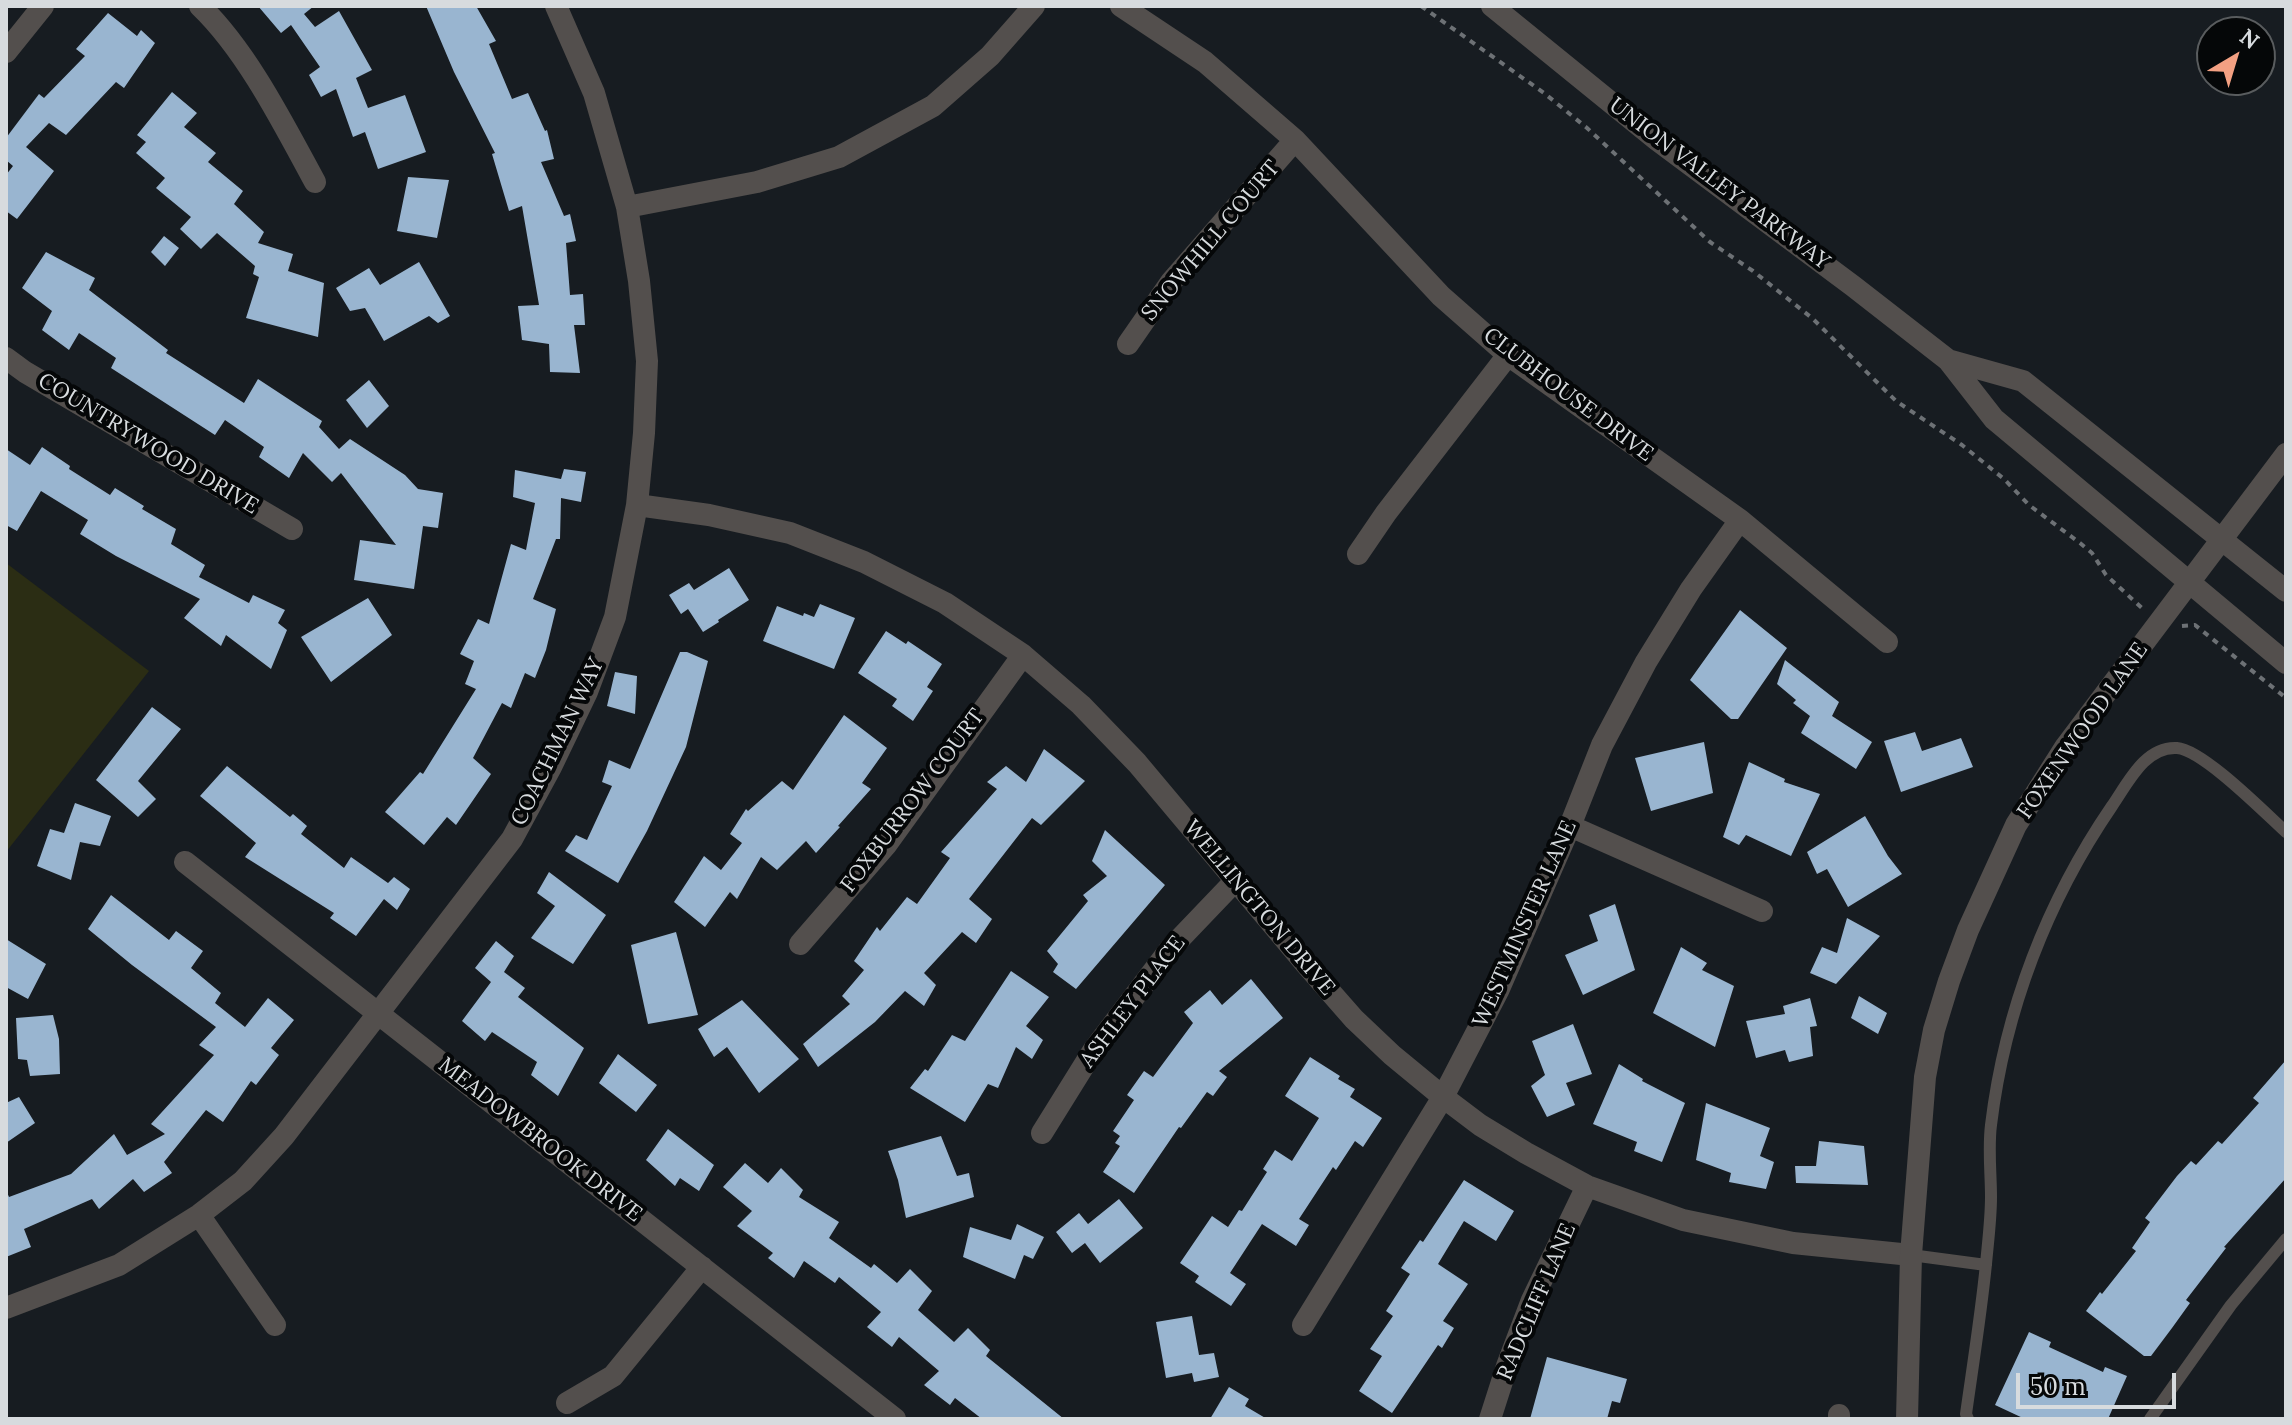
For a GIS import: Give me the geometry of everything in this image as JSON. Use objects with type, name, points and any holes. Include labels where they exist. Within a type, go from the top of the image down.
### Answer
[{"type":"street","points":[[6,52],[43,6]]},
{"type":"street","points":[[200,6],[241,56],[315,182]]},
{"type":"street","name":"COACHMAN WAY","points":[[6,1308],[119,1265],[199,1215],[243,1181],[284,1136],[512,839],[587,692],[615,617],[637,505],[647,361],[627,207],[594,93],[556,6]]},
{"type":"street","points":[[627,207],[757,182],[839,157],[933,106],[990,56],[1034,6]]},
{"type":"street","name":"CLUBHOUSE DRIVE","points":[[1121,6],[1205,62],[1295,140],[1441,296],[1508,355],[1740,520],[1887,642]]},
{"type":"street","name":"UNION VALLEY PARKWAY","points":[[1492,6],[1657,140],[1948,360],[1994,419],[2286,663]]},
{"type":"street","name":"SNOWHILL COURT","points":[[1128,344],[1171,282],[1295,140]]},
{"type":"street","points":[[1358,554],[1508,355]]},
{"type":"street","name":"COUNTRYWOOD DRIVE","points":[[6,358],[292,529]]},
{"type":"street","name":"UNION VALLEY PARKWAY","points":[[1948,360],[2023,381],[2286,591]]},
{"type":"street","name":"FOXENWOOD LANE","points":[[1907,1419],[1911,1255],[1925,1077],[1934,1030],[1968,930],[2016,825],[2066,746],[2286,454]]},
{"type":"street","name":"WELLINGTON DRIVE","points":[[637,505],[709,515],[790,533],[864,562],[945,603],[1023,655],[1081,705],[1137,763],[1354,1019],[1392,1055],[1480,1125],[1587,1186],[1683,1220],[1793,1243],[1911,1255]]},
{"type":"street","name":"WESTMINSTER LANE","points":[[1303,1325],[1443,1097],[1498,991],[1602,745],[1646,662],[1691,589],[1740,520]]},
{"type":"street","name":"FOXBURROW COURT","points":[[800,944],[886,845],[1023,655]]},
{"type":"street","points":[[1570,826],[1762,911]]},
{"type":"street","name":"MEADOWBROOK DRIVE","points":[[185,862],[895,1419]]},
{"type":"street","name":"ASHLEY PLACE","points":[[1042,1133],[1093,1051],[1128,1004],[1171,948],[1236,880]]},
{"type":"street","name":"RADCLIFF LANE","points":[[1490,1419],[1532,1300],[1587,1186]]},
{"type":"street","points":[[199,1215],[275,1325]]},
{"type":"street","points":[[567,1403],[613,1376],[702,1267]]},
{"type":"lane","points":[[1968,1419],[1966,1414],[1986,1265],[1991,1202],[1990,1128],[2001,1061],[2023,979],[2051,911],[2089,840],[2141,764],[2160,750],[2178,748],[2200,757],[2286,832]]},
{"type":"lane","points":[[2150,1419],[2231,1305],[2286,1239]]},
{"type":"lane","points":[[1911,1255],[1986,1265]]},
{"type":"path","points":[[1421,6],[1532,84],[1587,128],[1710,242],[1753,271],[1812,318],[1896,401],[1962,445],[2004,479],[2029,505],[2092,553],[2106,575],[2160,623],[2175,627],[2195,625],[2286,698]]},
{"type":"green space","points":[[6,563],[149,671],[6,852]]},
{"type":"building","points":[[258,6],[314,6],[304,14],[315,27],[339,11],[372,70],[356,78],[368,108],[405,95],[426,152],[378,169],[365,132],[353,137],[336,89],[321,97],[309,75],[320,67],[291,25],[281,33]]},
{"type":"building","points":[[426,6],[476,6],[496,41],[489,44],[512,99],[528,93],[547,130],[554,159],[541,162],[564,216],[570,214],[576,241],[566,243],[570,295],[583,294],[585,325],[574,325],[580,373],[550,372],[549,344],[522,340],[518,306],[539,305],[522,206],[509,211],[492,154],[495,153],[454,72]]},
{"type":"building","points":[[108,13],[137,36],[141,30],[155,43],[124,88],[116,82],[66,135],[49,123],[26,147],[54,171],[17,219],[6,211],[6,175],[13,166],[6,160],[6,138],[39,94],[44,98],[85,56],[76,49]]},
{"type":"building","points":[[172,92],[197,113],[184,127],[216,153],[208,162],[243,191],[234,204],[264,232],[258,243],[293,254],[288,271],[324,283],[318,337],[246,318],[259,277],[253,274],[255,266],[217,233],[201,249],[180,229],[191,217],[156,188],[165,178],[136,153],[146,142],[137,135]]},
{"type":"building","points":[[408,177],[449,180],[437,238],[397,231]]},
{"type":"building","points":[[164,236],[179,248],[165,266],[151,252]]},
{"type":"building","points":[[46,252],[95,278],[89,290],[168,350],[166,353],[244,403],[258,379],[322,421],[319,427],[339,449],[350,439],[405,475],[418,489],[443,493],[438,528],[423,526],[414,589],[354,580],[360,540],[396,545],[341,473],[332,482],[303,453],[289,478],[259,457],[264,447],[225,420],[215,435],[111,368],[116,358],[79,333],[69,350],[42,330],[52,311],[22,288]]},
{"type":"building","points":[[419,262],[450,316],[438,323],[429,316],[384,341],[365,308],[350,311],[336,288],[369,268],[380,285]]},
{"type":"building","points":[[369,380],[389,406],[367,428],[346,400]]},
{"type":"building","points":[[42,447],[70,466],[69,469],[110,495],[115,488],[176,529],[171,544],[205,565],[199,577],[249,603],[253,595],[285,610],[278,623],[287,630],[271,669],[226,635],[221,646],[184,618],[200,599],[80,534],[88,520],[41,491],[17,531],[6,525],[6,449],[30,465]]},
{"type":"building","points":[[564,469],[586,472],[581,502],[561,498],[560,539],[556,539],[533,599],[556,609],[546,650],[535,678],[525,673],[511,708],[502,703],[473,758],[491,774],[456,825],[447,817],[424,845],[385,812],[420,772],[423,774],[476,689],[465,684],[474,661],[460,654],[478,619],[489,624],[511,544],[526,550],[535,503],[513,497],[515,470],[561,479]]},
{"type":"building","points":[[729,568],[749,600],[703,632],[688,609],[681,614],[669,595],[689,583],[694,590]]},
{"type":"building","points":[[368,598],[392,635],[331,682],[301,637]]},
{"type":"building","points":[[820,604],[855,618],[834,669],[763,641],[777,606],[814,617]]},
{"type":"building","points":[[1740,610],[1787,648],[1738,719],[1731,719],[1690,680]]},
{"type":"building","points":[[886,631],[906,644],[908,641],[942,664],[927,687],[933,691],[913,721],[892,706],[897,699],[858,673]]},
{"type":"building","points":[[680,652],[708,661],[686,747],[647,831],[618,883],[565,851],[576,835],[587,840],[612,786],[602,782],[609,760],[630,769]]},
{"type":"building","points":[[1785,660],[1839,702],[1832,716],[1872,742],[1856,769],[1801,733],[1810,716],[1793,703],[1796,700],[1777,684]]},
{"type":"building","points":[[615,672],[637,676],[635,714],[607,706]]},
{"type":"building","points":[[152,707],[181,729],[138,781],[156,799],[138,817],[96,780]]},
{"type":"building","points":[[844,715],[887,748],[862,783],[871,789],[816,853],[806,841],[777,870],[761,857],[737,899],[730,892],[705,927],[674,902],[704,856],[721,870],[742,843],[730,834],[746,809],[748,811],[782,781],[793,790]]},
{"type":"building","points":[[1915,732],[1922,751],[1961,738],[1973,767],[1901,792],[1884,741]]},
{"type":"building","points":[[1704,742],[1713,793],[1651,811],[1635,758]]},
{"type":"building","points":[[1044,749],[1085,781],[1041,825],[1032,818],[969,899],[992,919],[976,943],[962,932],[924,973],[936,985],[924,1006],[905,991],[875,1022],[818,1067],[803,1044],[850,1004],[842,996],[864,970],[854,961],[877,927],[880,931],[907,897],[917,904],[950,858],[941,852],[997,789],[987,782],[1006,766],[1026,782]]},
{"type":"building","points":[[1749,762],[1785,779],[1784,782],[1820,794],[1791,856],[1746,835],[1739,845],[1723,837]]},
{"type":"building","points":[[227,766],[290,817],[293,814],[307,826],[301,834],[344,868],[351,857],[388,883],[394,877],[410,889],[397,910],[384,899],[356,936],[330,918],[334,913],[245,857],[256,843],[200,796]]},
{"type":"building","points":[[75,803],[111,816],[100,846],[80,842],[71,880],[37,866],[50,829],[64,833]]},
{"type":"building","points":[[1865,816],[1902,874],[1848,907],[1827,869],[1817,874],[1807,852]]},
{"type":"building","points":[[1105,830],[1165,885],[1076,989],[1053,972],[1058,964],[1047,951],[1088,901],[1083,895],[1107,876],[1092,861]]},
{"type":"building","points":[[549,872],[606,915],[573,964],[531,938],[555,906],[537,893]]},
{"type":"building","points":[[111,895],[169,940],[176,931],[203,951],[191,968],[221,993],[215,1003],[245,1027],[268,998],[294,1020],[271,1048],[279,1055],[256,1085],[251,1081],[223,1122],[206,1110],[164,1162],[172,1173],[144,1192],[133,1179],[99,1209],[92,1199],[24,1229],[31,1247],[6,1257],[6,1190],[9,1197],[71,1174],[114,1134],[127,1155],[165,1134],[151,1124],[214,1055],[199,1045],[216,1027],[88,929]]},
{"type":"building","points":[[1615,904],[1635,970],[1583,995],[1565,955],[1598,941],[1589,915]]},
{"type":"building","points":[[1847,918],[1880,936],[1836,984],[1810,973],[1822,947],[1837,953]]},
{"type":"building","points":[[676,932],[698,1015],[648,1024],[631,945]]},
{"type":"building","points":[[6,939],[46,964],[28,999],[6,987]]},
{"type":"building","points":[[496,941],[514,956],[504,972],[525,988],[518,997],[584,1048],[558,1096],[531,1075],[537,1062],[492,1032],[485,1041],[462,1021],[491,982],[475,968]]},
{"type":"building","points":[[1681,947],[1707,963],[1702,970],[1734,986],[1715,1047],[1653,1013]]},
{"type":"building","points":[[1011,971],[1049,997],[1026,1026],[1043,1040],[1032,1059],[1016,1047],[998,1088],[988,1084],[965,1122],[910,1088],[925,1069],[928,1071],[952,1035],[965,1041]]},
{"type":"building","points":[[1251,979],[1283,1018],[1219,1071],[1227,1077],[1213,1096],[1207,1092],[1134,1193],[1103,1172],[1120,1146],[1115,1143],[1120,1136],[1113,1131],[1134,1100],[1127,1095],[1144,1071],[1153,1077],[1193,1023],[1184,1012],[1210,990],[1222,1005]]},
{"type":"building","points":[[1859,996],[1887,1013],[1878,1034],[1851,1018]]},
{"type":"building","points":[[1810,998],[1817,1026],[1810,1027],[1813,1056],[1789,1062],[1785,1050],[1756,1058],[1746,1021],[1785,1014],[1783,1006]]},
{"type":"building","points":[[742,1000],[799,1059],[759,1093],[727,1047],[714,1057],[698,1029]]},
{"type":"building","points":[[53,1015],[59,1039],[60,1074],[30,1076],[27,1060],[18,1059],[16,1018]]},
{"type":"building","points":[[1573,1024],[1592,1074],[1566,1083],[1575,1105],[1547,1117],[1531,1086],[1545,1075],[1532,1041]]},
{"type":"building","points":[[618,1054],[657,1085],[636,1112],[599,1083]]},
{"type":"building","points":[[1310,1057],[1340,1076],[1338,1079],[1355,1089],[1350,1097],[1382,1118],[1363,1147],[1355,1141],[1336,1170],[1333,1167],[1299,1219],[1309,1225],[1296,1246],[1262,1224],[1230,1273],[1246,1284],[1231,1306],[1195,1282],[1199,1276],[1180,1263],[1212,1216],[1228,1227],[1239,1210],[1242,1211],[1267,1172],[1263,1169],[1275,1150],[1292,1161],[1319,1118],[1285,1096]]},
{"type":"building","points":[[2286,1060],[2286,1178],[2224,1247],[2186,1300],[2190,1303],[2151,1356],[2144,1356],[2086,1311],[2136,1251],[2132,1248],[2150,1222],[2145,1218],[2177,1176],[2191,1161],[2196,1165],[2218,1141],[2222,1144],[2259,1103],[2253,1098]]},
{"type":"building","points":[[1619,1064],[1642,1081],[1685,1103],[1662,1162],[1634,1151],[1637,1142],[1593,1124]]},
{"type":"building","points":[[19,1097],[35,1123],[6,1143],[6,1103]]},
{"type":"building","points":[[1706,1103],[1770,1128],[1760,1156],[1774,1162],[1766,1189],[1729,1182],[1731,1173],[1696,1160]]},
{"type":"building","points":[[668,1129],[714,1165],[699,1191],[680,1178],[675,1186],[646,1160]]},
{"type":"building","points":[[941,1136],[957,1176],[969,1173],[974,1197],[906,1218],[888,1151]]},
{"type":"building","points":[[1819,1141],[1864,1146],[1868,1185],[1796,1183],[1795,1166],[1816,1166]]},
{"type":"building","points":[[745,1163],[768,1183],[781,1168],[803,1190],[799,1197],[839,1222],[829,1238],[871,1268],[874,1264],[897,1283],[910,1269],[932,1291],[918,1310],[954,1342],[968,1328],[990,1350],[986,1356],[1064,1419],[982,1419],[955,1398],[950,1405],[924,1385],[939,1371],[899,1337],[892,1347],[867,1327],[881,1312],[839,1277],[835,1283],[804,1261],[794,1278],[768,1258],[773,1253],[737,1226],[752,1211],[723,1187]]},
{"type":"building","points":[[1464,1180],[1514,1211],[1496,1241],[1464,1221],[1438,1264],[1468,1284],[1443,1321],[1454,1328],[1442,1348],[1438,1345],[1392,1413],[1359,1391],[1382,1356],[1370,1349],[1393,1316],[1386,1311],[1410,1274],[1401,1268],[1420,1240],[1423,1242]]},
{"type":"building","points":[[1119,1199],[1143,1228],[1100,1263],[1085,1243],[1072,1253],[1056,1232],[1079,1213],[1088,1224]]},
{"type":"building","points":[[1017,1224],[1044,1237],[1033,1259],[1024,1255],[1015,1279],[963,1257],[970,1227],[1011,1240]]},
{"type":"building","points":[[1192,1316],[1199,1355],[1214,1353],[1219,1377],[1194,1382],[1192,1373],[1166,1378],[1156,1322]]},
{"type":"building","points":[[2029,1332],[2051,1342],[2049,1347],[2103,1372],[2105,1367],[2127,1376],[2108,1419],[2025,1419],[1995,1405]]},
{"type":"building","points":[[1547,1357],[1627,1379],[1620,1403],[1612,1401],[1607,1419],[1530,1419]]},
{"type":"building","points":[[1229,1387],[1249,1399],[1245,1406],[1267,1419],[1210,1419]]}]
